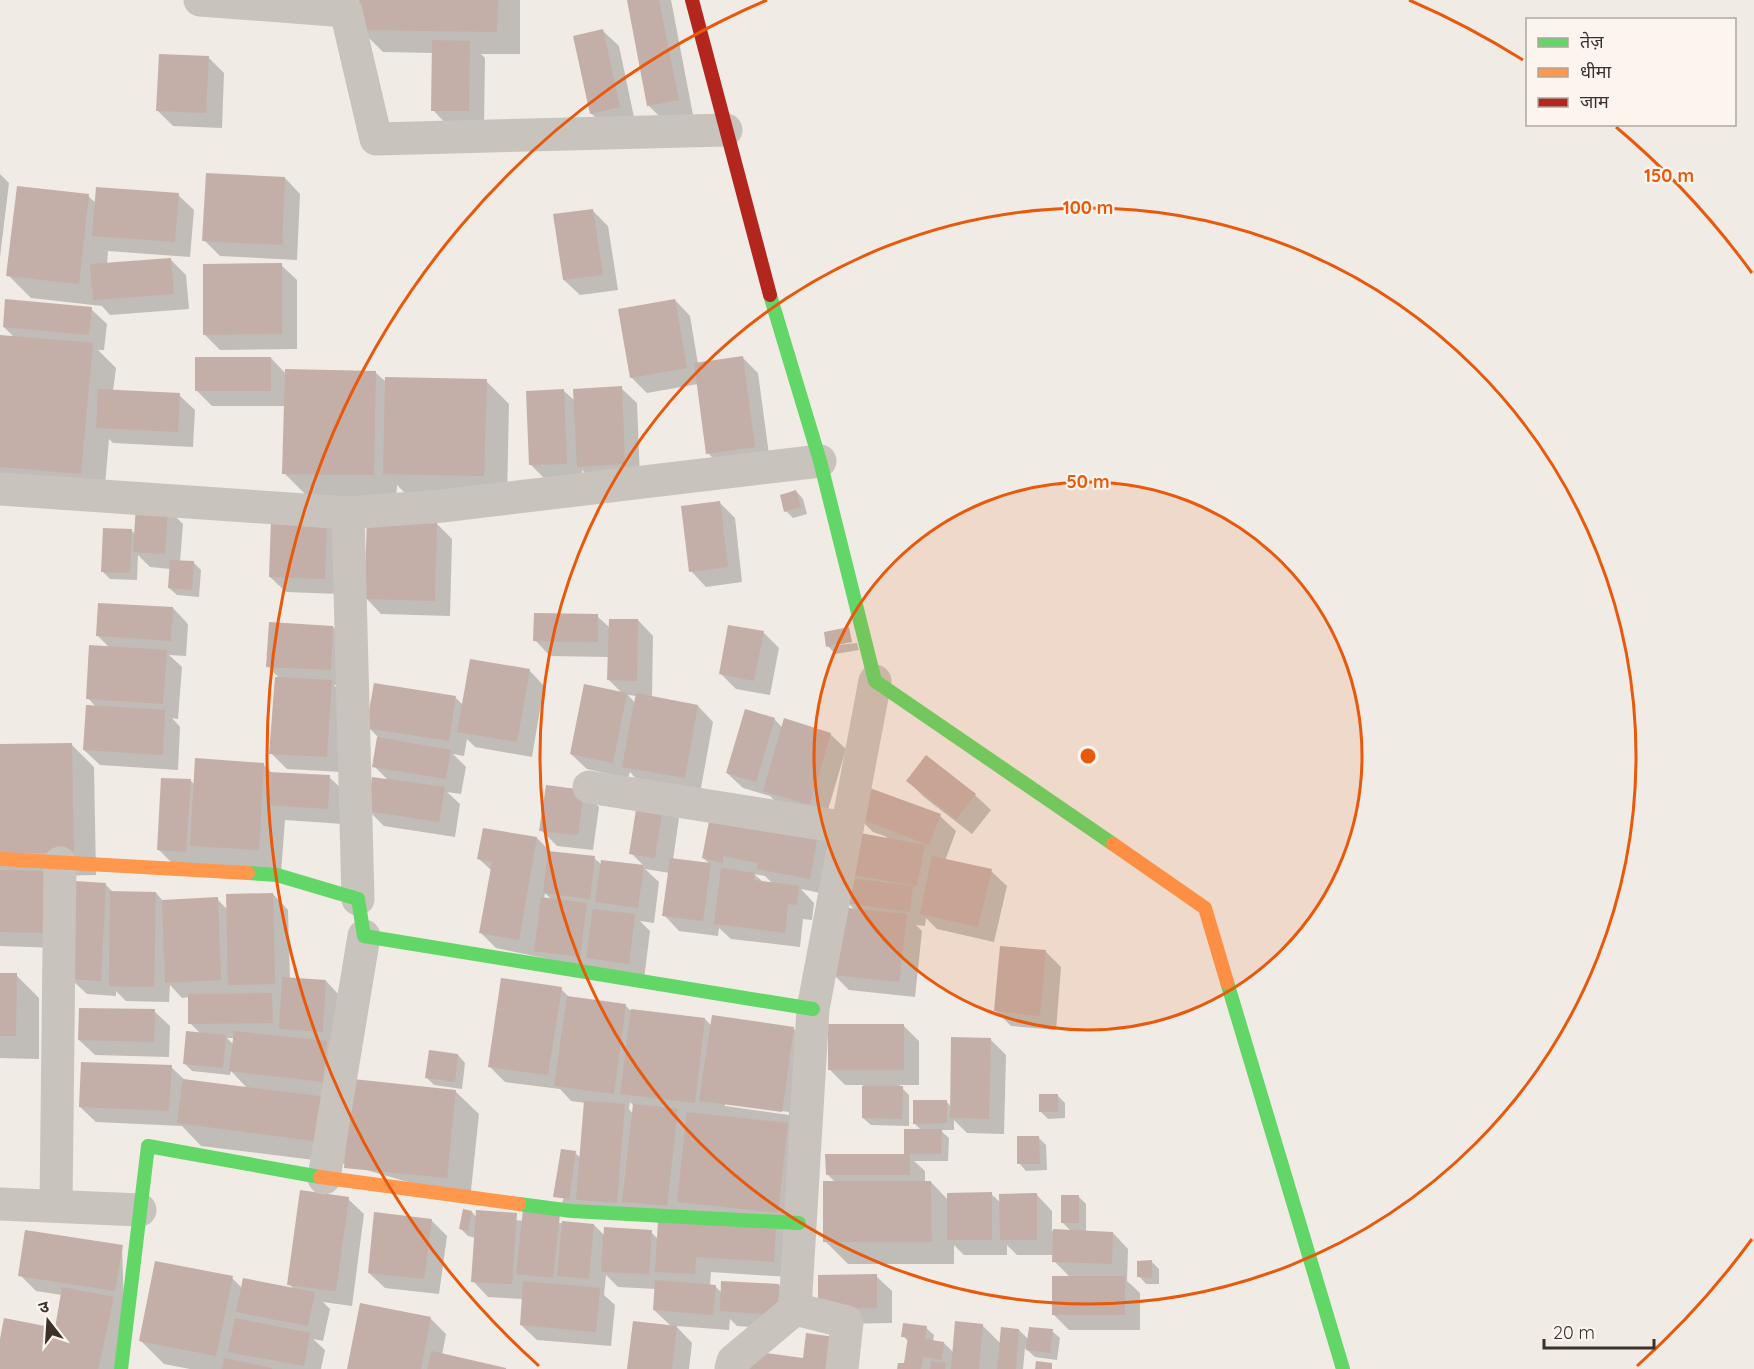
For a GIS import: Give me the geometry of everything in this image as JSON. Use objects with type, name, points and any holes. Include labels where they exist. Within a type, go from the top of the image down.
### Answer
[{"type":"street","points":[[200,0],[346,11],[376,139],[726,130]]},
{"type":"street","points":[[692,0],[778,324],[820,461],[875,681],[813,1009],[795,1309],[733,1361],[731,1369]]},
{"type":"street","points":[[0,489],[348,513],[442,506],[820,461]]},
{"type":"street","points":[[324,1178],[364,936],[358,899],[348,513]]},
{"type":"street","points":[[875,681],[1205,908],[1343,1369]]},
{"type":"street","points":[[589,787],[847,828]]},
{"type":"street","points":[[0,859],[277,875],[358,899]]},
{"type":"street","points":[[56,1206],[60,863]]},
{"type":"street","points":[[364,936],[813,1009]]},
{"type":"street","points":[[121,1369],[148,1146],[324,1178],[572,1212],[799,1223]]},
{"type":"street","points":[[0,1204],[140,1210]]},
{"type":"street","points":[[795,1309],[847,1322],[842,1369]]},
{"type":"building","points":[[359,0],[498,0],[497,32],[358,30]]},
{"type":"building","points":[[627,0],[659,0],[679,100],[647,106]]},
{"type":"building","points":[[603,29],[620,107],[590,114],[573,36]]},
{"type":"building","points":[[432,40],[470,41],[469,111],[431,111]]},
{"type":"building","points":[[159,54],[209,56],[206,113],[156,111]]},
{"type":"building","points":[[206,173],[285,177],[282,245],[202,241]]},
{"type":"building","points":[[17,186],[89,194],[79,284],[6,276]]},
{"type":"building","points":[[96,187],[179,193],[175,242],[92,236]]},
{"type":"building","points":[[593,209],[603,275],[563,280],[553,214]]},
{"type":"building","points":[[171,258],[174,294],[93,300],[90,264]]},
{"type":"building","points":[[282,263],[282,334],[203,335],[203,264]]},
{"type":"building","points":[[5,299],[92,307],[89,335],[3,327]]},
{"type":"building","points":[[675,299],[687,368],[630,378],[618,309]]},
{"type":"building","points":[[0,335],[93,343],[81,474],[0,467]]},
{"type":"building","points":[[743,356],[755,447],[706,454],[694,363]]},
{"type":"building","points":[[195,357],[271,357],[271,391],[195,391]]},
{"type":"building","points":[[285,369],[376,371],[374,475],[282,474]]},
{"type":"building","points":[[385,377],[487,379],[484,476],[383,474]]},
{"type":"building","points":[[622,386],[625,464],[577,467],[573,389]]},
{"type":"building","points":[[98,389],[180,393],[178,432],[96,428]]},
{"type":"building","points":[[564,389],[567,464],[529,465],[526,391]]},
{"type":"building","points":[[796,490],[801,507],[784,512],[780,495]]},
{"type":"building","points":[[720,501],[728,567],[689,572],[681,506]]},
{"type":"building","points":[[136,505],[168,507],[165,554],[133,552]]},
{"type":"building","points":[[271,519],[327,521],[325,579],[269,577]]},
{"type":"building","points":[[367,520],[437,522],[435,601],[364,599]]},
{"type":"building","points":[[103,528],[132,529],[130,573],[101,572]]},
{"type":"building","points":[[170,560],[194,561],[192,590],[168,588]]},
{"type":"building","points":[[98,603],[173,607],[171,641],[96,636]]},
{"type":"building","points":[[534,613],[598,614],[598,642],[533,641]]},
{"type":"building","points":[[609,619],[638,619],[637,681],[607,680]]},
{"type":"building","points":[[269,622],[333,626],[331,670],[266,667]]},
{"type":"building","points":[[728,625],[764,631],[754,681],[719,674]]},
{"type":"building","points":[[849,627],[852,642],[826,647],[824,632]]},
{"type":"building","points":[[89,645],[167,650],[163,704],[86,699]]},
{"type":"building","points":[[470,659],[530,669],[517,742],[457,732]]},
{"type":"building","points":[[275,677],[332,680],[327,757],[269,754]]},
{"type":"building","points":[[374,683],[456,696],[449,741],[366,728]]},
{"type":"building","points":[[584,684],[627,693],[613,763],[570,754]]},
{"type":"building","points":[[636,693],[698,705],[685,778],[622,767]]},
{"type":"building","points":[[86,705],[165,710],[163,755],[83,750]]},
{"type":"building","points":[[745,709],[775,718],[756,782],[726,773]]},
{"type":"building","points":[[784,718],[831,733],[810,805],[763,791]]},
{"type":"building","points":[[377,737],[451,750],[446,779],[372,767]]},
{"type":"building","points":[[72,743],[74,852],[0,854],[0,744]]},
{"type":"building","points":[[926,755],[976,794],[956,819],[906,781]]},
{"type":"building","points":[[195,758],[264,763],[259,850],[190,846]]},
{"type":"building","points":[[269,772],[330,775],[328,809],[267,805]]},
{"type":"building","points":[[372,777],[445,787],[439,822],[367,811]]},
{"type":"building","points":[[161,778],[191,779],[186,852],[157,850]]},
{"type":"building","points":[[546,785],[584,790],[578,835],[539,831]]},
{"type":"building","points":[[867,787],[941,814],[929,845],[856,817]]},
{"type":"building","points":[[638,797],[664,801],[655,858],[629,854]]},
{"type":"building","points":[[713,800],[819,829],[810,879],[757,869],[758,863],[723,856],[723,863],[702,858]]},
{"type":"building","points":[[483,828],[537,837],[519,940],[479,933],[492,862],[477,859]]},
{"type":"building","points":[[855,832],[925,845],[917,886],[847,874]]},
{"type":"building","points":[[548,851],[595,856],[590,899],[543,893]]},
{"type":"building","points":[[932,856],[992,869],[978,927],[920,914]]},
{"type":"building","points":[[670,858],[711,863],[703,921],[662,916]]},
{"type":"building","points":[[601,860],[644,865],[638,908],[595,902]]},
{"type":"building","points":[[721,868],[755,873],[754,880],[799,886],[797,905],[788,904],[785,933],[714,924]]},
{"type":"building","points":[[0,870],[45,871],[44,933],[0,932]]},
{"type":"building","points":[[849,878],[913,886],[910,912],[846,903]]},
{"type":"building","points":[[75,881],[106,883],[101,981],[69,979]]},
{"type":"building","points":[[110,891],[156,892],[154,987],[109,986]]},
{"type":"building","points":[[273,893],[275,984],[228,985],[226,894]]},
{"type":"building","points":[[218,897],[221,980],[165,983],[162,900]]},
{"type":"building","points":[[541,897],[587,903],[580,957],[534,951]]},
{"type":"building","points":[[839,907],[907,914],[899,982],[832,975]]},
{"type":"building","points":[[593,909],[635,914],[629,964],[586,958]]},
{"type":"building","points":[[1000,946],[1046,950],[1040,1016],[994,1011]]},
{"type":"building","points":[[0,973],[17,973],[16,1036],[0,1036]]},
{"type":"building","points":[[282,977],[326,980],[323,1032],[279,1029]]},
{"type":"building","points":[[501,978],[562,987],[548,1075],[488,1067]]},
{"type":"building","points":[[272,993],[273,1023],[188,1024],[188,994]]},
{"type":"building","points":[[567,996],[626,1004],[614,1094],[554,1086]]},
{"type":"building","points":[[79,1008],[155,1009],[154,1042],[78,1040]]},
{"type":"building","points":[[631,1009],[705,1018],[695,1103],[620,1094]]},
{"type":"building","points":[[712,1015],[794,1027],[782,1112],[699,1101]]},
{"type":"building","points":[[828,1024],[904,1024],[904,1070],[828,1070]]},
{"type":"building","points":[[186,1031],[226,1035],[223,1068],[183,1064]]},
{"type":"building","points":[[234,1031],[327,1041],[323,1082],[229,1071]]},
{"type":"building","points":[[951,1037],[991,1038],[989,1119],[950,1118]]},
{"type":"building","points":[[429,1050],[458,1054],[455,1082],[425,1078]]},
{"type":"building","points":[[81,1062],[172,1065],[169,1111],[79,1107]]},
{"type":"building","points":[[183,1079],[327,1097],[321,1142],[177,1123]]},
{"type":"building","points":[[353,1079],[456,1090],[447,1178],[344,1168]]},
{"type":"building","points":[[862,1086],[903,1086],[902,1119],[862,1118]]},
{"type":"building","points":[[1039,1094],[1058,1094],[1058,1112],[1039,1112]]},
{"type":"building","points":[[913,1100],[947,1100],[947,1123],[913,1124]]},
{"type":"building","points":[[584,1101],[625,1104],[617,1203],[576,1200]]},
{"type":"building","points":[[633,1104],[678,1109],[667,1206],[622,1202]]},
{"type":"building","points":[[687,1112],[788,1123],[778,1213],[677,1202]]},
{"type":"building","points":[[904,1129],[942,1129],[941,1154],[910,1154],[910,1175],[826,1175],[825,1154],[904,1154]]},
{"type":"building","points":[[1017,1136],[1039,1136],[1040,1164],[1017,1164]]},
{"type":"building","points":[[561,1149],[576,1151],[569,1199],[553,1197]]},
{"type":"building","points":[[823,1181],[931,1181],[932,1242],[823,1242]]},
{"type":"building","points":[[300,1190],[349,1197],[336,1291],[287,1285]]},
{"type":"building","points":[[992,1192],[992,1240],[947,1240],[947,1193]]},
{"type":"building","points":[[1037,1193],[1037,1240],[1000,1240],[999,1194]]},
{"type":"building","points":[[1061,1195],[1079,1195],[1079,1223],[1061,1223]]},
{"type":"building","points":[[463,1209],[472,1211],[468,1231],[459,1229]]},
{"type":"building","points":[[476,1210],[517,1213],[512,1284],[471,1282]]},
{"type":"building","points":[[523,1210],[560,1214],[553,1278],[516,1274]]},
{"type":"building","points":[[374,1212],[432,1219],[424,1279],[368,1273]]},
{"type":"building","points":[[562,1221],[594,1224],[589,1279],[557,1276]]},
{"type":"building","points":[[658,1221],[776,1228],[774,1262],[696,1257],[695,1274],[655,1272]]},
{"type":"building","points":[[604,1227],[652,1230],[649,1274],[601,1272]]},
{"type":"building","points":[[1053,1229],[1113,1232],[1112,1264],[1052,1262]]},
{"type":"building","points":[[25,1230],[123,1245],[115,1291],[18,1276]]},
{"type":"building","points":[[1152,1260],[1152,1278],[1137,1277],[1137,1261]]},
{"type":"building","points":[[155,1261],[233,1276],[216,1356],[139,1341]]},
{"type":"building","points":[[877,1274],[877,1308],[818,1309],[818,1275]]},
{"type":"building","points":[[1052,1276],[1125,1276],[1125,1315],[1052,1315]]},
{"type":"building","points":[[243,1278],[315,1292],[308,1326],[236,1312]]},
{"type":"building","points":[[655,1280],[716,1285],[713,1315],[653,1310]]},
{"type":"building","points":[[523,1281],[600,1288],[596,1332],[520,1325]]},
{"type":"building","points":[[721,1281],[779,1284],[777,1315],[720,1311]]},
{"type":"building","points":[[62,1287],[114,1297],[98,1369],[0,1369],[0,1339],[4,1318],[55,1328]]},
{"type":"building","points":[[360,1303],[431,1317],[421,1369],[347,1369]]},
{"type":"building","points":[[235,1318],[310,1333],[304,1366],[228,1352]]},
{"type":"building","points":[[633,1321],[677,1326],[672,1369],[627,1369]]},
{"type":"building","points":[[955,1321],[983,1324],[979,1369],[951,1369]]},
{"type":"building","points":[[903,1323],[927,1326],[925,1339],[944,1342],[942,1360],[923,1357],[921,1369],[897,1369],[898,1363],[904,1363],[908,1337],[901,1337]]},
{"type":"building","points":[[1001,1327],[1019,1329],[1016,1369],[997,1369]]},
{"type":"building","points":[[1029,1327],[1053,1329],[1050,1353],[1026,1350]]},
{"type":"building","points":[[806,1333],[835,1337],[831,1369],[747,1369],[750,1351],[803,1358]]},
{"type":"building","points":[[432,1351],[506,1368],[506,1369],[427,1369]]},
{"type":"building","points":[[224,1358],[272,1368],[272,1369],[222,1369]]},
{"type":"building","points":[[931,1361],[946,1363],[945,1369],[930,1369]]},
{"type":"building","points":[[1036,1361],[1052,1363],[1052,1369],[1035,1369]]},
{"type":"traffic: fast","points":[[770,295],[820,461],[875,681],[1113,844]]},
{"type":"traffic: fast","points":[[248,873],[277,875],[358,899],[364,936],[813,1009]]},
{"type":"traffic: fast","points":[[1227,982],[1343,1369]]},
{"type":"traffic: fast","points":[[121,1369],[148,1146],[320,1177]]},
{"type":"traffic: fast","points":[[519,1204],[572,1211],[799,1223]]},
{"type":"traffic: slow","points":[[1113,844],[1205,908],[1227,982]]},
{"type":"traffic: slow","points":[[0,859],[248,873]]},
{"type":"traffic: slow","points":[[320,1177],[519,1204]]},
{"type":"traffic: jam","points":[[692,0],[770,295]]}]
